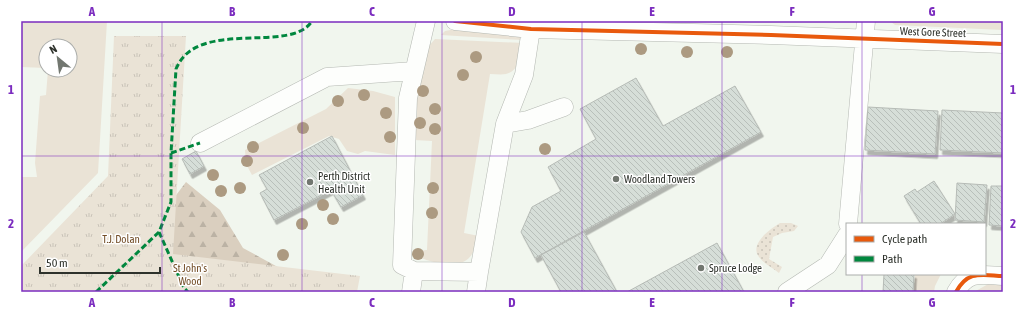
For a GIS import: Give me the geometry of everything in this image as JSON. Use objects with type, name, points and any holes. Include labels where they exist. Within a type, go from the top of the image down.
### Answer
[{"type":"street","points":[[426,21],[408,98],[402,265],[414,271],[479,272]]},
{"type":"street","name":"West Gore Street","points":[[455,21],[531,29],[1003,44]]},
{"type":"street","points":[[848,223],[866,21]]},
{"type":"street","points":[[476,292],[505,124],[524,75],[531,29]]},
{"type":"street","points":[[200,143],[327,77],[414,71]]},
{"type":"street","points":[[505,124],[528,120],[564,107]]},
{"type":"street","points":[[787,292],[828,265],[846,237]]},
{"type":"street","points":[[411,292],[414,271]]},
{"type":"street","points":[[956,292],[962,281],[973,275],[1003,276]]},
{"type":"green space","points":[[21,21],[107,21],[98,173],[21,252],[21,177],[37,177],[35,163],[40,96],[46,95],[47,78],[78,78],[78,38],[38,38],[38,68],[21,67]]},
{"type":"green space","points":[[890,21],[1003,21],[1003,30],[895,25]]},
{"type":"green space","points":[[456,29],[520,34],[522,40],[441,35],[445,31]]},
{"type":"green space","name":"T.J. Dolan","points":[[114,36],[186,36],[173,254],[360,276],[357,292],[21,292],[21,266],[108,176]]},
{"type":"green space","points":[[435,39],[523,43],[521,57],[514,70],[506,74],[490,74],[464,233],[479,236],[472,255],[463,262],[452,264],[429,261],[417,255],[414,251],[427,250],[432,141],[414,140],[417,90],[427,48]]},
{"type":"green space","points":[[348,88],[373,91],[395,97],[395,155],[365,151],[358,154],[347,151],[339,139],[329,136],[252,175],[246,164],[245,150],[326,109]]},
{"type":"green space","name":"St John's Wood","points":[[186,182],[220,210],[243,248],[296,277],[348,292],[96,292],[140,243]]},
{"type":"green space","points":[[780,223],[791,223],[798,226],[794,231],[782,233],[773,237],[769,259],[782,267],[779,273],[759,257],[757,247],[762,237]]},
{"type":"green space","points":[[915,275],[940,275],[935,286],[934,292],[914,292]]},
{"type":"green space","points":[[1003,282],[1003,292],[974,292],[990,283]]},
{"type":"building","name":"Woodland Towers","points":[[636,78],[663,126],[735,86],[761,132],[535,258],[521,232],[532,207],[561,191],[548,167],[596,139],[580,109]]},
{"type":"building","points":[[868,107],[938,111],[935,154],[865,150]]},
{"type":"building","points":[[942,110],[1003,113],[1003,153],[940,150]]},
{"type":"building","name":"Perth District Health Unit","points":[[332,136],[363,195],[341,207],[331,190],[274,220],[260,193],[267,189],[259,175]]},
{"type":"building","points":[[196,151],[204,166],[190,174],[182,159]]},
{"type":"building","points":[[934,181],[955,214],[942,223],[920,223],[904,196],[915,189],[917,192]]},
{"type":"building","points":[[957,183],[987,185],[984,222],[955,220]]},
{"type":"building","points":[[991,186],[1003,186],[1003,226],[989,225]]},
{"type":"building","points":[[584,232],[617,292],[561,292],[541,255]]},
{"type":"building","name":"Spruce Lodge","points":[[717,243],[744,292],[627,292]]},
{"type":"building","points":[[884,275],[914,275],[913,292],[883,292]]},
{"type":"marked path","points":[[96,292],[159,232],[171,202],[171,153],[176,69],[187,53],[203,44],[223,40],[285,36],[301,31],[312,21]]},
{"type":"marked path","points":[[171,153],[200,143]]},
{"type":"marked path","points":[[159,232],[184,288],[188,292]]},
{"type":"cycle path","points":[[455,21],[531,29],[771,35],[1003,44]]},
{"type":"cycle path","points":[[956,292],[965,280],[970,277],[976,275],[1003,276]]},
{"type":"place","name":"Woodland Towers","points":[[616,179]]},
{"type":"place","name":"Perth District Health Unit","points":[[310,182]]},
{"type":"place","name":"Spruce Lodge","points":[[701,268]]}]
